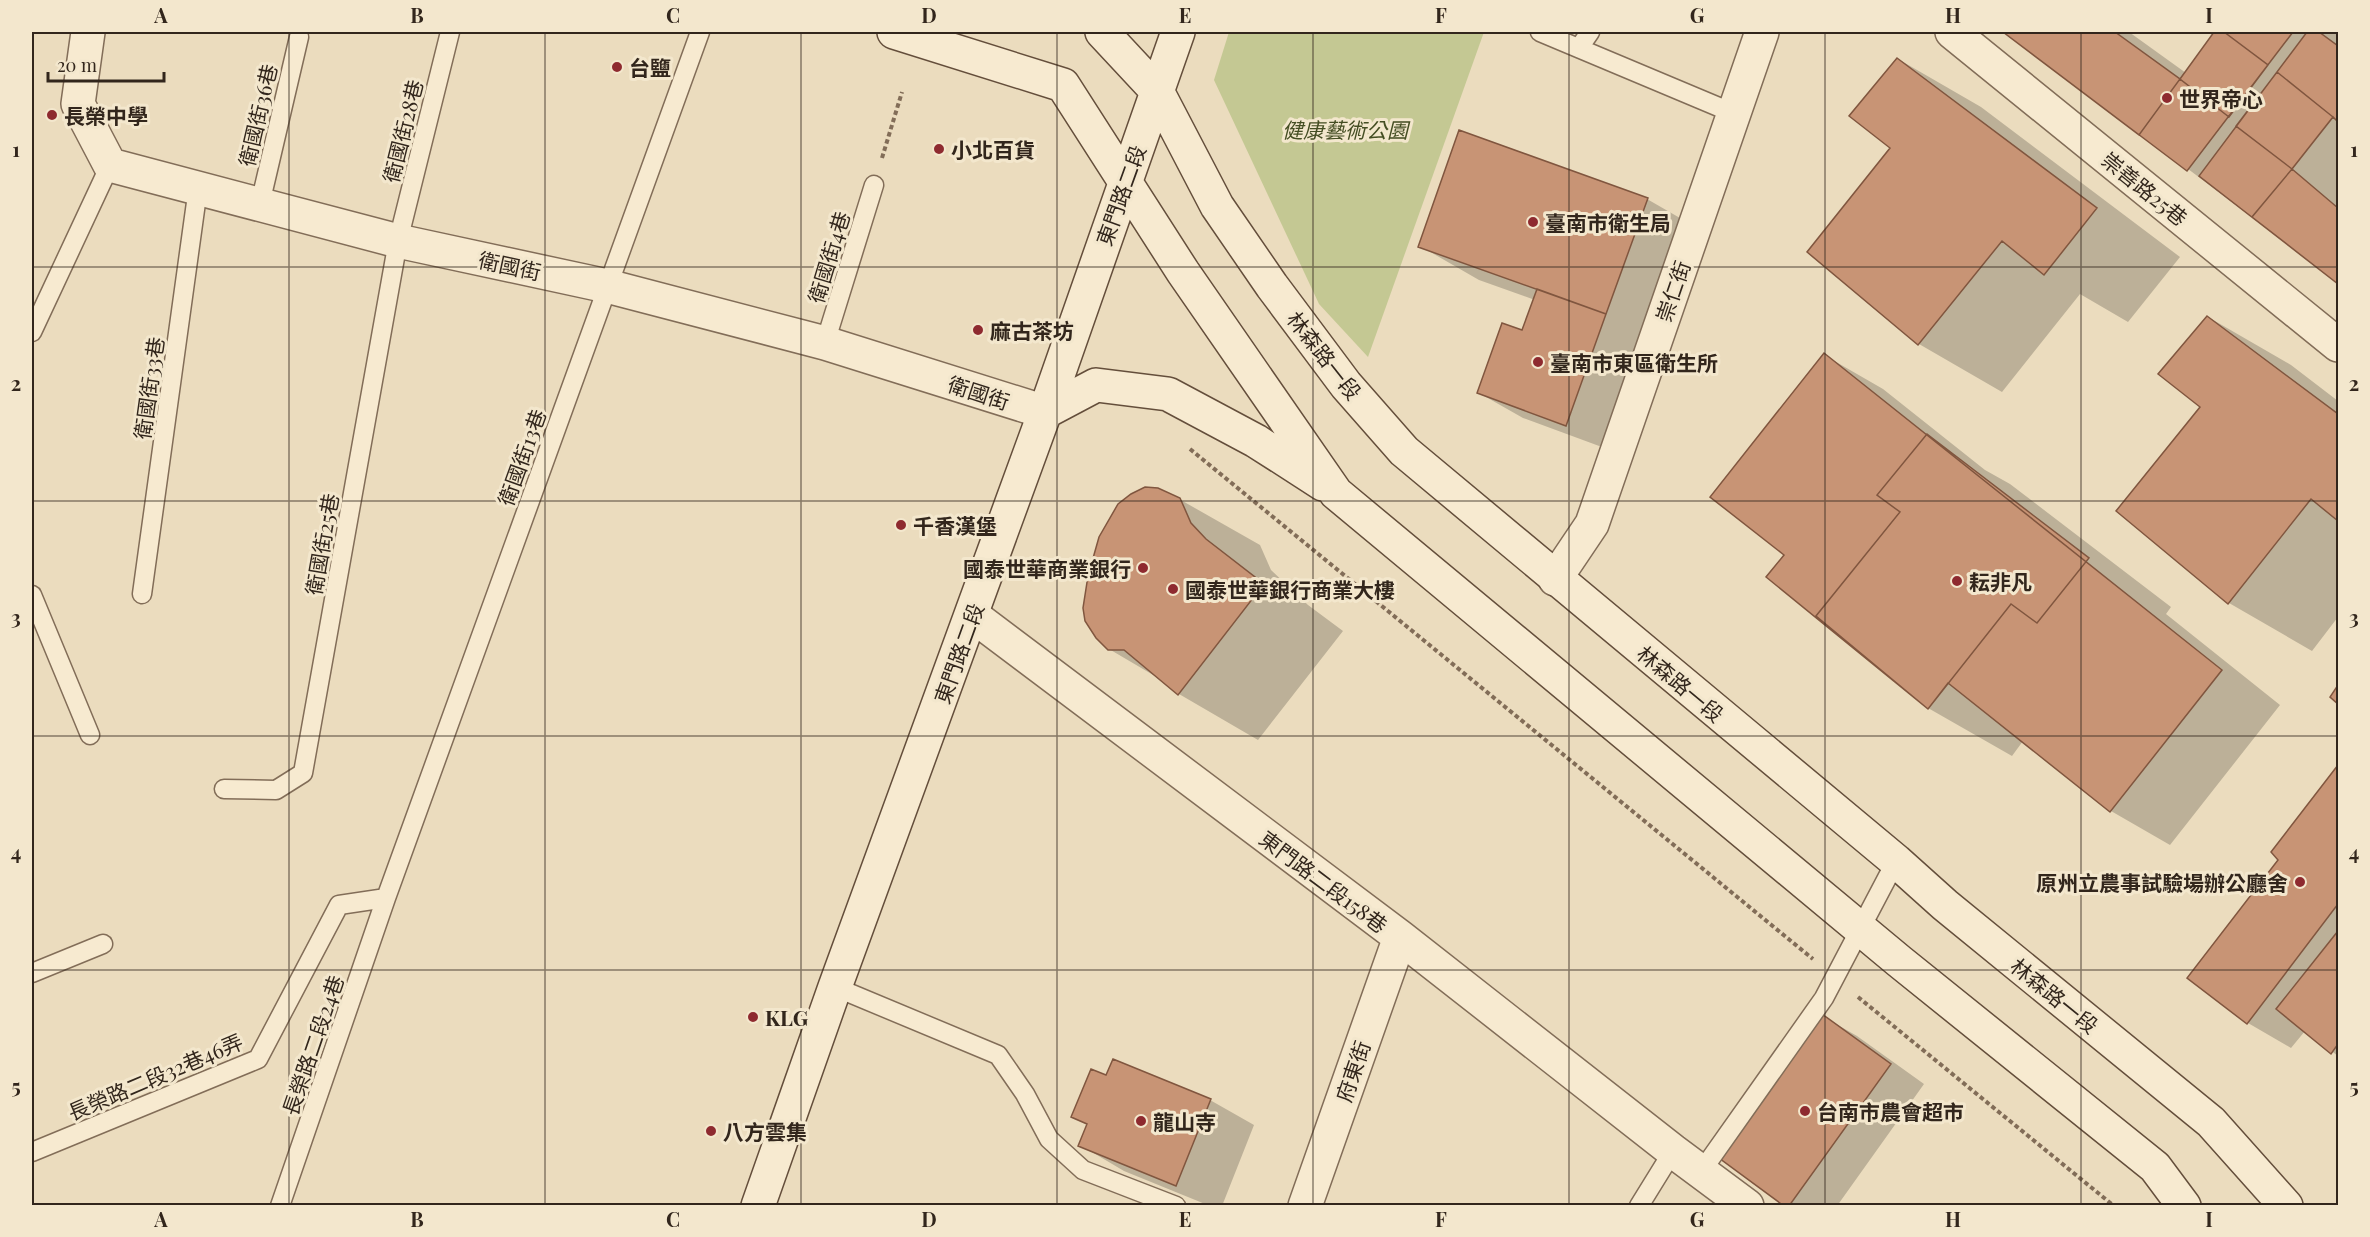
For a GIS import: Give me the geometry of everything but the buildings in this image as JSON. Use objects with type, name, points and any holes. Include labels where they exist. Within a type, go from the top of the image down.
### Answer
[{"type":"street","points":[[88,32],[78,104],[110,165]]},
{"type":"street","points":[[894,32],[1063,85],[1183,272],[1336,493]]},
{"type":"street","name":"林森路一段","points":[[1101,32],[1157,91],[1217,206],[1346,385],[1404,451],[1896,861],[1945,905],[2211,1122],[2286,1206]]},
{"type":"street","name":"東門路二段","points":[[758,1206],[835,987],[1045,412],[1178,32]]},
{"type":"street","name":"崇仁街","points":[[1556,579],[1592,524],[1762,32]]},
{"type":"street","name":"崇善路25巷","points":[[1952,32],[2338,345]]},
{"type":"street","name":"衛國街","points":[[110,165],[398,241],[607,286],[825,343],[1045,412]]},
{"type":"street","points":[[1045,412],[1096,385],[1168,394],[1256,441],[1336,493],[1861,929],[2155,1167],[2184,1206]]},
{"type":"street","name":"東門路二段158巷","points":[[972,615],[1400,937],[1673,1151],[1748,1206]]},
{"type":"street","name":"府東街","points":[[1305,1206],[1400,937]]},
{"type":"lane","name":"衛國街28巷","points":[[398,241],[450,32]]},
{"type":"lane","name":"衛國街13巷","points":[[386,898],[700,32]]},
{"type":"lane","points":[[1540,32],[1733,113]]},
{"type":"lane","points":[[1579,48],[1590,32]]},
{"type":"lane","name":"衛國街36巷","points":[[260,204],[298,37]]},
{"type":"lane","points":[[32,332],[110,165]]},
{"type":"lane","name":"衛國街4巷","points":[[825,343],[874,185]]},
{"type":"lane","name":"衛國街33巷","points":[[142,594],[198,188]]},
{"type":"lane","name":"衛國街25巷","points":[[224,789],[276,790],[303,773],[398,241]]},
{"type":"lane","points":[[32,595],[90,735]]},
{"type":"lane","points":[[1701,1172],[1824,998],[1896,861]]},
{"type":"lane","name":"長榮路二段32巷46弄","points":[[32,1152],[258,1059],[339,905],[386,898]]},
{"type":"lane","name":"長榮路二段24巷","points":[[280,1206],[386,898]]},
{"type":"lane","points":[[32,973],[103,944]]},
{"type":"lane","points":[[835,987],[998,1055],[1025,1094],[1049,1139],[1083,1170],[1176,1206]]},
{"type":"lane","points":[[1639,1206],[1673,1151]]},
{"type":"path","points":[[874,185],[902,92]]},
{"type":"path","points":[[1189,449],[2114,1206]]},
{"type":"green space","name":"健康藝術公園","points":[[1229,32],[1484,32],[1368,357],[1319,304],[1214,80]]},
{"type":"place","name":"台鹽","points":[[617,67]]},
{"type":"place","name":"世界帝心","points":[[2167,98]]},
{"type":"place","name":"長榮中學","points":[[52,115]]},
{"type":"place","name":"小北百貨","points":[[939,149]]},
{"type":"place","name":"臺南市衛生局","points":[[1533,222]]},
{"type":"place","name":"麻古茶坊","points":[[978,330]]},
{"type":"place","name":"臺南市東區衛生所","points":[[1538,362]]},
{"type":"place","name":"千香漢堡","points":[[901,525]]},
{"type":"place","name":"國泰世華商業銀行","points":[[1143,568]]},
{"type":"place","name":"耘非凡","points":[[1957,581]]},
{"type":"place","name":"國泰世華銀行商業大樓","points":[[1173,589]]},
{"type":"place","name":"原州立農事試驗場辦公廳舍","points":[[2300,882]]},
{"type":"place","name":"KLG","points":[[753,1017]]},
{"type":"place","name":"台南市農會超市","points":[[1805,1111]]},
{"type":"place","name":"龍山寺","points":[[1141,1121]]},
{"type":"place","name":"八方雲集","points":[[711,1131]]}]
